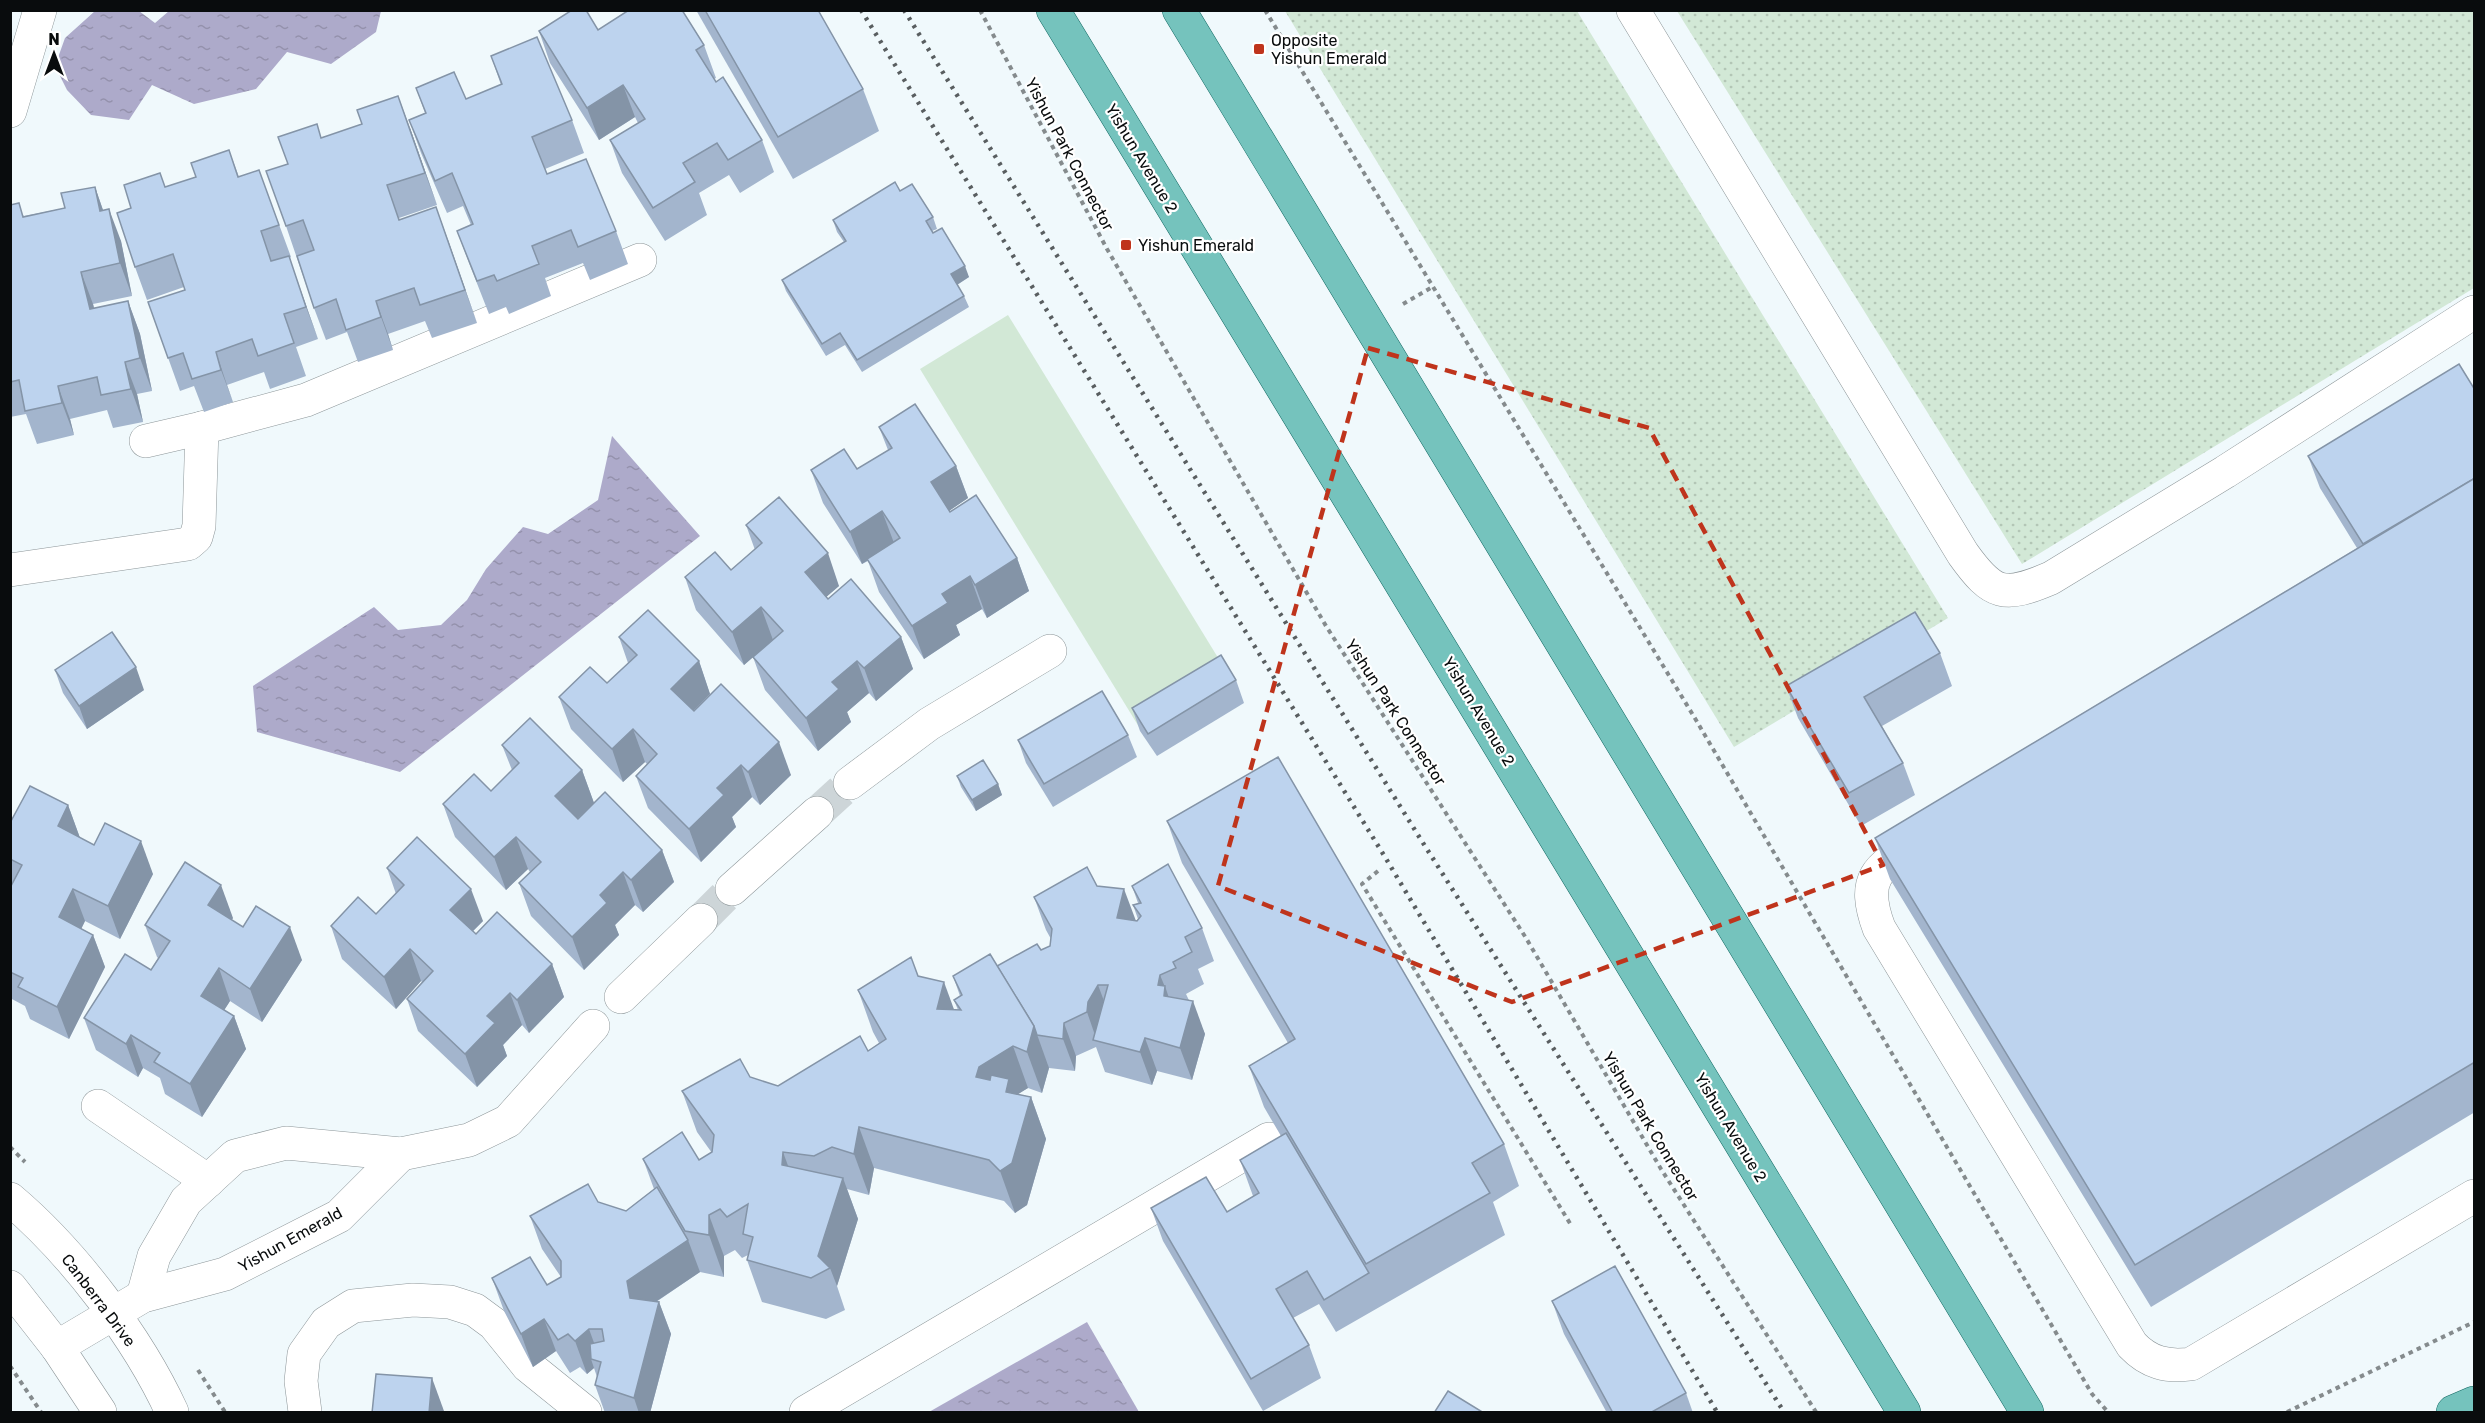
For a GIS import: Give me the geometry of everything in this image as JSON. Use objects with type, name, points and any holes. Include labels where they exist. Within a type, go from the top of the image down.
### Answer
[{"type":"main road","name":"Yishun Avenue 2","points":[[1053,10],[1904,1413]]},
{"type":"main road","points":[[1179,10],[1874,1163],[2030,1407]]},
{"type":"main road","points":[[2453,1413],[2475,1403]]},
{"type":"street","points":[[10,111],[40,10]]},
{"type":"street","points":[[1633,10],[1963,554],[1980,578],[2003,591],[2023,590],[2051,578],[2235,466],[2475,312]]},
{"type":"street","points":[[146,441],[306,400],[640,260]]},
{"type":"street","points":[[10,570],[188,544],[196,537],[199,526],[202,428]]},
{"type":"street","points":[[850,783],[929,724],[1050,651]]},
{"type":"street","points":[[732,889],[817,813]]},
{"type":"street","points":[[1952,822],[1878,870],[1870,889],[1872,909],[1878,928],[2126,1335],[2142,1356],[2173,1366],[2191,1364],[2475,1196]]},
{"type":"street","points":[[621,997],[701,920]]},
{"type":"street","points":[[143,1296],[154,1256],[186,1201],[235,1156],[286,1143],[401,1154],[469,1140],[508,1120],[593,1026]]},
{"type":"street","points":[[98,1106],[208,1181]]},
{"type":"street","points":[[806,1413],[1269,1139]]},
{"type":"street","name":"Yishun Emerald","points":[[57,1347],[143,1296],[225,1274],[339,1216],[401,1154]]},
{"type":"street","name":"Canberra Drive","points":[[10,1198],[41,1225],[90,1282],[159,1383],[172,1413]]},
{"type":"street","points":[[10,1287],[57,1347],[100,1413]]},
{"type":"street","points":[[305,1413],[301,1381],[304,1354],[326,1323],[353,1306],[412,1300],[450,1302],[475,1310],[494,1323],[528,1366],[585,1413]]},
{"type":"path","name":"Yishun Park Connector","points":[[980,10],[1107,249],[1326,626],[1526,938],[1661,1169],[1816,1413]]},
{"type":"path","points":[[1265,10],[1696,720],[2092,1394],[2108,1413]]},
{"type":"path","points":[[1378,871],[1362,884],[1571,1225]]},
{"type":"path","points":[[2287,1413],[2475,1322]]},
{"type":"path","points":[[10,1366],[31,1393],[41,1413]]},
{"type":"highlighted area","points":[[1368,348],[1649,428],[1883,865],[1512,1002],[1218,886]]},
{"type":"green space","points":[[1285,11],[1577,11],[1948,618],[1734,747]]},
{"type":"green space","points":[[1677,11],[2474,11],[2474,288],[2022,564]]},
{"type":"green space","points":[[1008,315],[1228,674],[1139,727],[920,369]]},
{"type":"water","points":[[95,11],[139,11],[155,23],[169,11],[381,11],[376,32],[331,64],[287,52],[256,89],[194,104],[152,85],[129,120],[91,115],[67,90],[55,66],[65,38]]},
{"type":"water","points":[[612,436],[700,536],[400,772],[257,732],[253,686],[374,607],[398,630],[441,625],[467,600],[486,569],[523,527],[548,534],[598,500]]},
{"type":"water","points":[[1087,1322],[1139,1412],[929,1412]]},
{"type":"building","points":[[572,10],[586,10],[598,30],[629,10],[682,10],[704,45],[696,50],[716,82],[723,77],[762,140],[728,160],[717,143],[683,163],[695,182],[653,208],[610,140],[645,119],[623,85],[587,108],[539,31]]},
{"type":"building","points":[[705,10],[818,10],[863,89],[778,137]]},
{"type":"building","points":[[537,37],[572,120],[532,137],[547,174],[586,159],[616,231],[578,247],[571,230],[532,246],[539,264],[497,281],[494,275],[477,281],[457,231],[473,224],[452,173],[435,181],[409,120],[426,113],[416,88],[454,72],[466,99],[502,84],[491,56]]},
{"type":"building","points":[[398,96],[425,173],[387,185],[399,220],[436,207],[465,290],[420,305],[414,288],[376,301],[381,317],[346,330],[336,299],[314,308],[297,256],[314,250],[303,220],[286,226],[266,171],[288,164],[278,137],[317,124],[321,138],[362,124],[357,110]]},
{"type":"building","points":[[229,150],[238,177],[259,170],[279,225],[261,231],[271,261],[289,256],[306,307],[284,314],[294,343],[258,356],[252,339],[216,352],[221,370],[192,379],[183,353],[168,358],[148,302],[185,290],[173,254],[135,267],[117,213],[131,208],[124,185],[160,173],[165,187],[196,177],[191,163]]},
{"type":"building","points":[[895,182],[900,191],[912,184],[933,217],[926,221],[933,233],[942,228],[965,266],[951,274],[964,296],[857,360],[840,333],[822,344],[782,280],[846,241],[833,220]]},
{"type":"building","points":[[95,187],[100,211],[109,209],[120,263],[81,272],[90,309],[128,301],[140,358],[125,362],[131,389],[101,395],[97,377],[58,386],[62,403],[25,411],[19,380],[10,382],[10,205],[19,203],[23,217],[65,208],[61,193]]},
{"type":"building","points":[[2459,364],[2475,390],[2475,478],[2363,544],[2308,456]]},
{"type":"building","points":[[915,404],[956,466],[931,482],[950,512],[976,495],[1017,558],[975,585],[970,576],[942,594],[948,603],[912,626],[867,559],[900,538],[882,511],[850,532],[811,470],[844,449],[857,469],[892,448],[879,427]]},
{"type":"building","points":[[2475,478],[2475,1062],[2135,1265],[1875,838]]},
{"type":"building","points":[[779,497],[828,553],[805,572],[828,599],[851,579],[901,637],[864,668],[857,661],[832,682],[839,689],[806,718],[753,657],[783,631],[761,607],[732,632],[685,577],[715,552],[731,570],[762,543],[746,525]]},
{"type":"building","points":[[648,610],[699,661],[671,689],[694,711],[721,684],[779,742],[748,772],[741,765],[717,788],[724,795],[689,829],[636,776],[657,754],[633,729],[612,749],[559,697],[590,667],[607,683],[637,655],[619,637]]},
{"type":"building","points":[[1915,612],[1940,653],[1864,697],[1903,763],[1849,793],[1786,686]]},
{"type":"building","points":[[112,632],[136,667],[79,706],[55,670]]},
{"type":"building","points":[[1221,655],[1236,680],[1148,734],[1132,708]]},
{"type":"building","points":[[1102,691],[1128,735],[1044,784],[1018,740]]},
{"type":"building","points":[[530,718],[582,770],[555,796],[578,819],[605,792],[662,850],[631,880],[623,872],[600,895],[607,903],[572,937],[519,883],[541,862],[516,837],[494,857],[443,804],[474,774],[491,791],[519,763],[502,745]]},
{"type":"building","points":[[1278,757],[1504,1144],[1472,1163],[1490,1193],[1366,1264],[1249,1066],[1295,1039],[1167,821]]},
{"type":"building","points":[[983,760],[998,784],[972,800],[957,776]]},
{"type":"building","points":[[30,786],[68,805],[58,826],[94,845],[105,823],[141,841],[108,906],[73,889],[59,917],[93,935],[57,1007],[18,987],[23,978],[10,972],[10,888],[22,865],[10,859],[10,823]]},
{"type":"building","points":[[417,837],[471,889],[450,910],[476,934],[497,912],[552,964],[517,1000],[510,993],[487,1016],[495,1023],[465,1054],[407,999],[433,971],[410,949],[384,977],[331,926],[358,897],[376,914],[404,885],[387,868]]},
{"type":"building","points":[[185,862],[221,885],[208,905],[243,927],[256,906],[290,927],[250,989],[219,968],[201,996],[234,1016],[190,1084],[154,1062],[160,1053],[131,1035],[126,1044],[84,1018],[125,954],[151,970],[170,941],[145,925]]},
{"type":"building","points":[[1168,864],[1202,928],[1185,937],[1192,952],[1173,962],[1176,968],[1160,975],[1158,985],[1165,986],[1164,996],[1193,1001],[1180,1048],[1145,1038],[1140,1052],[1093,1040],[1108,985],[1098,985],[1088,1002],[1087,1012],[1064,1023],[1063,1039],[1037,1035],[1034,1026],[997,966],[1037,944],[1041,950],[1050,946],[1052,929],[1034,897],[1087,867],[1097,886],[1124,889],[1117,918],[1137,921],[1141,916],[1133,905],[1141,903],[1132,886]]},
{"type":"building","points":[[990,954],[1034,1026],[1027,1052],[1013,1046],[979,1067],[976,1077],[990,1080],[991,1075],[1009,1079],[1006,1092],[1031,1097],[1012,1163],[1000,1171],[989,1160],[859,1127],[854,1154],[832,1147],[814,1156],[783,1152],[782,1165],[843,1178],[818,1256],[830,1268],[811,1278],[747,1260],[753,1237],[743,1234],[748,1204],[727,1217],[720,1209],[709,1215],[709,1235],[685,1231],[643,1159],[682,1132],[699,1160],[712,1152],[714,1135],[682,1091],[740,1059],[750,1077],[778,1086],[860,1036],[868,1051],[886,1039],[858,990],[911,957],[918,976],[944,982],[937,1009],[961,1010],[954,1000],[962,995],[953,976]]},
{"type":"building","points":[[1286,1133],[1369,1273],[1324,1300],[1307,1271],[1276,1289],[1309,1345],[1251,1379],[1151,1208],[1206,1177],[1227,1212],[1259,1193],[1240,1160]]},
{"type":"building","points":[[588,1184],[598,1202],[626,1211],[657,1187],[688,1240],[627,1281],[630,1298],[659,1302],[634,1398],[595,1385],[601,1362],[591,1359],[590,1344],[604,1341],[602,1329],[589,1329],[575,1341],[568,1334],[558,1340],[544,1319],[521,1334],[492,1278],[530,1257],[547,1285],[561,1277],[561,1261],[530,1216]]},
{"type":"building","points":[[1615,1266],[1686,1393],[1650,1413],[1613,1413],[1552,1301]]},
{"type":"building","points":[[376,1374],[432,1378],[429,1413],[372,1413]]},
{"type":"building","points":[[1448,1391],[1484,1413],[1434,1413]]},
{"type":"tunnel","points":[[817,813],[850,783]]},
{"type":"tunnel","points":[[701,920],[732,889]]},
{"type":"railway","points":[[861,10],[1385,857],[1717,1412]]},
{"type":"railway","points":[[904,10],[1418,835],[1784,1412]]},
{"type":"place","name":"Opposite Yishun Emerald","points":[[1259,49]]},
{"type":"place","name":"Yishun Emerald","points":[[1126,245]]}]
